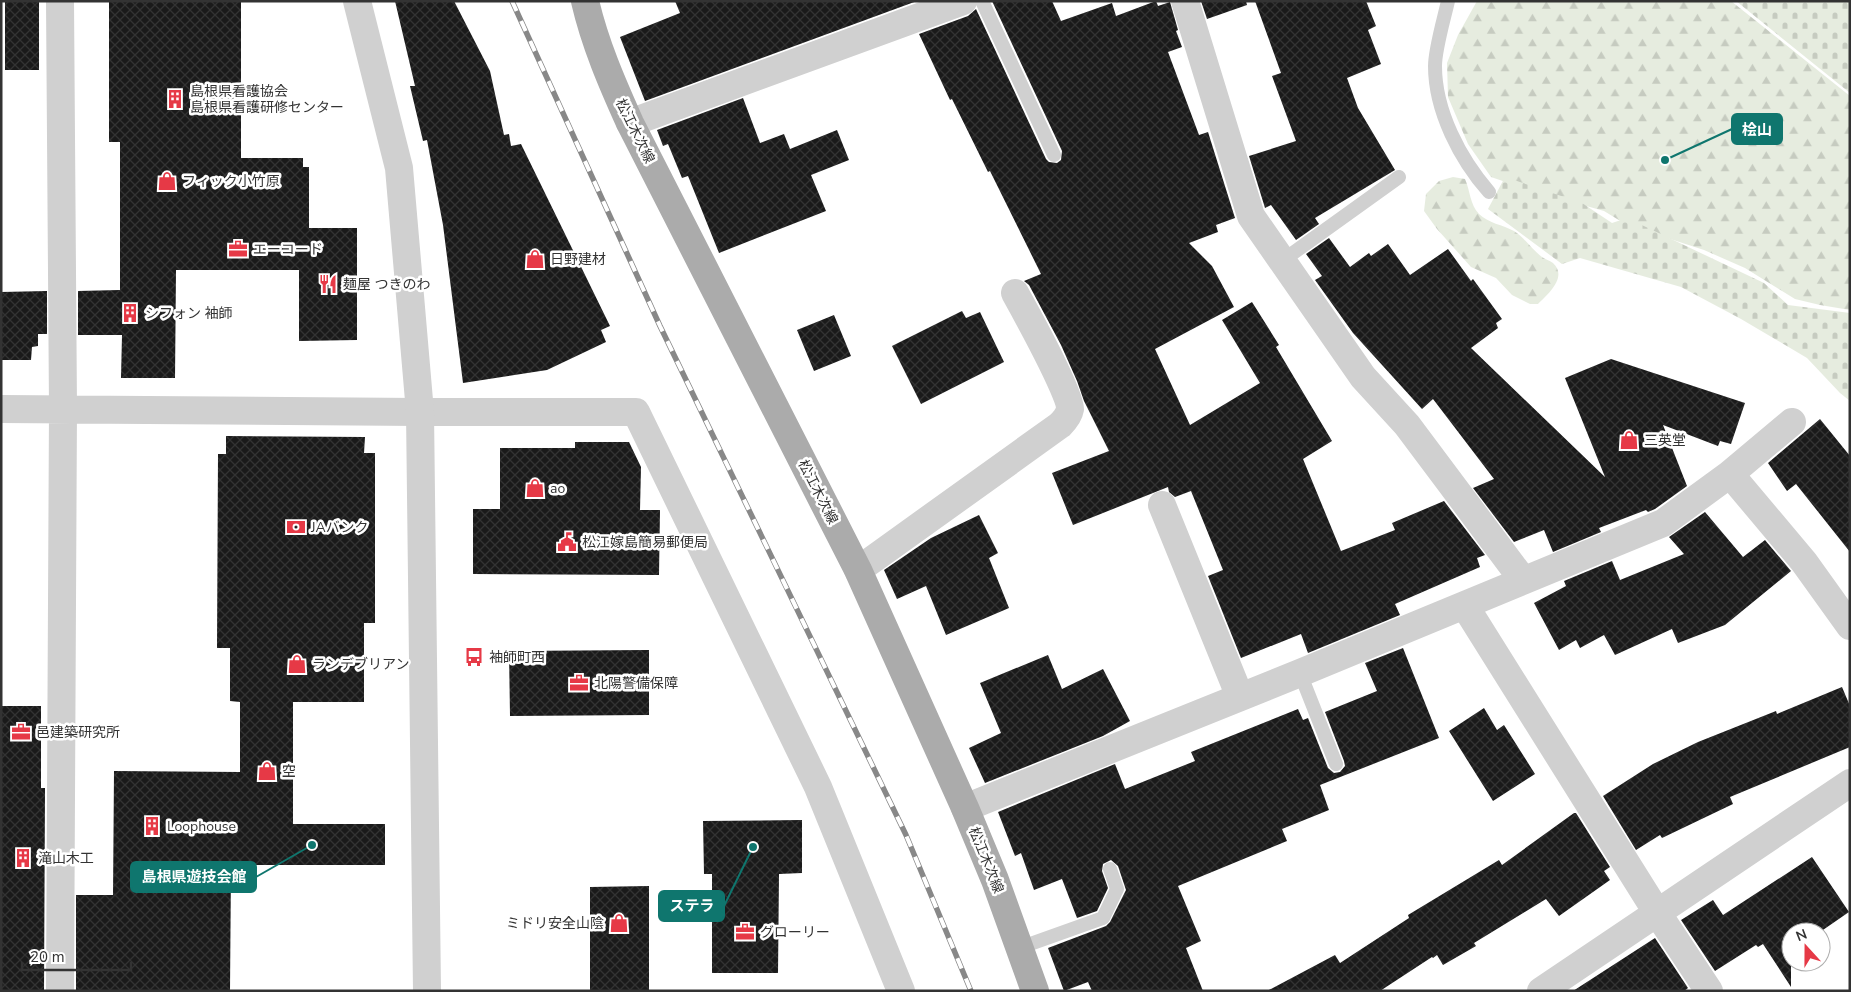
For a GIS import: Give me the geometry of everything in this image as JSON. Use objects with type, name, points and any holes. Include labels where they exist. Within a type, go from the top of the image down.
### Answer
[{"type":"main road","name":"松江木次線","points":[[585,1],[592,32],[610,79],[630,123],[858,570],[965,808],[995,880],[1035,991]]},
{"type":"street","points":[[60,1],[63,408],[60,991]]},
{"type":"street","points":[[357,1],[398,168],[420,412],[427,991]]},
{"type":"street","points":[[630,123],[963,1]]},
{"type":"street","points":[[1185,1],[1251,216],[1363,377],[1407,425],[1523,580]]},
{"type":"street","points":[[858,570],[1060,425],[1066,418],[1070,409],[1065,390],[1016,293]]},
{"type":"street","points":[[1,409],[636,412],[818,787],[901,991]]},
{"type":"street","points":[[965,808],[1663,524],[1730,474],[1792,422]]},
{"type":"street","points":[[1730,474],[1804,562],[1850,626]]},
{"type":"street","points":[[1162,505],[1240,697]]},
{"type":"street","points":[[1465,606],[1658,914],[1709,991]]},
{"type":"street","points":[[1541,991],[1850,783]]},
{"type":"lane","points":[[982,1],[1054,155]]},
{"type":"lane","points":[[1448,1],[1434,64],[1437,88],[1443,112],[1452,134],[1477,178],[1489,192]]},
{"type":"lane","points":[[1282,261],[1399,177]]},
{"type":"lane","points":[[1300,673],[1336,764]]},
{"type":"lane","points":[[1019,948],[1103,918],[1117,889],[1110,869]]},
{"type":"green space","points":[[1477,1],[1731,1],[1850,96],[1850,310],[1795,299],[1745,268],[1704,250],[1627,225],[1604,211],[1491,177],[1468,144],[1448,97],[1447,63],[1458,35]]},
{"type":"green space","points":[[1736,1],[1850,1],[1850,93]]},
{"type":"green space","points":[[1453,177],[1465,179],[1472,202],[1479,214],[1491,222],[1514,231],[1543,258],[1553,263],[1557,268],[1558,274],[1555,285],[1538,304],[1530,304],[1512,295],[1496,278],[1471,267],[1437,229],[1424,211],[1426,194],[1439,181]]},
{"type":"green space","points":[[1505,177],[1582,203],[1612,223],[1627,218],[1764,283],[1788,305],[1850,313],[1850,401],[1807,358],[1741,319],[1681,287],[1580,258],[1562,264],[1488,209]]},
{"type":"building","points":[[5,1],[39,1],[39,70],[5,70]]},
{"type":"building","points":[[109,1],[241,1],[241,158],[303,158],[303,167],[309,167],[309,228],[357,228],[357,340],[299,341],[299,270],[176,270],[175,378],[121,378],[122,335],[78,335],[78,291],[120,290],[120,142],[109,142]]},
{"type":"building","points":[[395,1],[454,1],[490,71],[504,135],[509,134],[511,146],[521,144],[610,326],[601,330],[606,342],[547,370],[463,383],[443,225],[427,140],[423,141],[410,86],[415,86]]},
{"type":"building","points":[[675,1],[917,1],[645,101],[620,37],[680,13]]},
{"type":"building","points":[[992,1],[1052,1],[1061,21],[1112,3],[1116,16],[1156,1],[1158,6],[1170,2],[1178,30],[1176,31],[1182,47],[1168,52],[1199,135],[1208,132],[1235,218],[1216,225],[1218,232],[1189,243],[1212,266],[1234,307],[1155,349],[1190,425],[1260,383],[1222,320],[1252,302],[1279,345],[1276,347],[1332,441],[1303,459],[1341,551],[1395,530],[1392,523],[1444,501],[1485,555],[1477,558],[1480,567],[1395,604],[1400,615],[1308,653],[1301,634],[1241,658],[1208,576],[1223,570],[1191,491],[1175,497],[1169,492],[1168,487],[1073,525],[1052,473],[1109,451],[1084,401],[1061,345],[1029,285],[1024,281],[1041,274],[990,171],[988,172],[952,99],[950,100],[919,34],[968,16],[976,9],[1046,159],[1049,162],[1057,163],[1061,160],[1062,151]]},
{"type":"building","points":[[1201,1],[1246,1],[1247,5],[1207,19]]},
{"type":"building","points":[[1255,1],[1366,1],[1376,26],[1368,30],[1381,64],[1347,78],[1358,108],[1395,170],[1315,218],[1319,224],[1296,240],[1271,205],[1265,208],[1249,156],[1296,141],[1272,76],[1281,73]]},
{"type":"building","points":[[743,98],[760,143],[784,134],[790,149],[837,130],[849,160],[811,175],[826,211],[719,253],[688,176],[682,178],[668,144],[663,146],[657,130]]},
{"type":"building","points":[[1329,238],[1350,267],[1369,253],[1371,256],[1388,244],[1410,275],[1448,249],[1502,319],[1496,323],[1498,328],[1471,348],[1605,477],[1565,378],[1611,359],[1745,403],[1731,444],[1720,441],[1718,446],[1663,425],[1687,486],[1655,509],[1648,512],[1646,510],[1599,528],[1601,532],[1553,552],[1544,530],[1514,542],[1473,488],[1494,479],[1433,399],[1422,409],[1353,333],[1315,280],[1322,276],[1306,254]]},
{"type":"building","points":[[47,291],[47,334],[38,334],[38,346],[32,347],[31,360],[1,360],[1,292]]},
{"type":"building","points":[[962,311],[966,318],[980,312],[1004,362],[921,404],[892,346]]},
{"type":"building","points":[[834,315],[851,356],[814,371],[797,330]]},
{"type":"building","points":[[1820,419],[1850,456],[1850,552],[1796,484],[1787,491],[1768,463]]},
{"type":"building","points":[[226,436],[365,437],[364,453],[375,453],[375,623],[364,623],[364,702],[293,702],[293,824],[385,824],[385,865],[231,865],[230,991],[76,991],[76,895],[113,895],[114,771],[240,772],[240,702],[230,701],[230,648],[217,648],[218,454],[226,454]]},
{"type":"building","points":[[575,442],[629,442],[641,467],[640,510],[660,510],[659,575],[473,574],[473,509],[500,509],[500,448],[575,448]]},
{"type":"building","points":[[1705,512],[1743,557],[1765,540],[1791,571],[1725,625],[1678,643],[1672,629],[1615,655],[1604,635],[1580,648],[1576,640],[1559,650],[1534,603],[1566,586],[1564,581],[1612,561],[1620,580],[1684,554],[1669,537]]},
{"type":"building","points":[[979,515],[998,553],[989,558],[1009,608],[946,635],[926,586],[897,599],[884,570],[931,538]]},
{"type":"building","points":[[1403,648],[1439,738],[1320,785],[1329,810],[1282,829],[1287,841],[1178,886],[1201,941],[1186,948],[1203,991],[1092,991],[1088,982],[1064,991],[1048,948],[1106,926],[1110,922],[1126,890],[1118,866],[1111,860],[1103,864],[1102,871],[1108,888],[1097,911],[1077,918],[1062,879],[1034,890],[1021,853],[1015,856],[998,812],[1115,764],[1125,789],[1195,761],[1191,752],[1298,709],[1303,720],[1308,718],[1328,768],[1334,773],[1340,772],[1345,766],[1344,761],[1325,712],[1377,691],[1365,663]]},
{"type":"building","name":"北陽警備保障","points":[[649,650],[649,715],[510,716],[509,651]]},
{"type":"building","points":[[1048,655],[1062,689],[1103,669],[1130,721],[1103,736],[985,783],[969,748],[1001,733],[980,683]]},
{"type":"building","points":[[1842,687],[1850,706],[1850,747],[1730,797],[1733,804],[1662,838],[1660,835],[1636,850],[1603,796],[1653,764],[1698,742],[1776,711],[1777,714]]},
{"type":"building","points":[[1,706],[41,706],[41,788],[45,788],[44,991],[1,991]]},
{"type":"building","points":[[1484,708],[1497,730],[1504,725],[1535,774],[1493,801],[1449,731]]},
{"type":"building","points":[[1576,813],[1610,867],[1604,871],[1610,880],[1559,916],[1546,899],[1474,943],[1476,946],[1443,965],[1437,955],[1432,957],[1380,991],[1267,991],[1335,955],[1340,963],[1409,918],[1408,915],[1499,860],[1502,865]]},
{"type":"building","points":[[802,820],[802,873],[779,874],[778,973],[712,973],[712,874],[704,874],[703,821]]},
{"type":"building","points":[[1812,857],[1849,912],[1831,924],[1831,922],[1781,922],[1781,972],[1763,944],[1758,947],[1756,945],[1715,971],[1681,920],[1713,900],[1723,915]]},
{"type":"building","name":"ミドリ安全山陰","points":[[649,886],[649,991],[590,991],[590,887]]},
{"type":"building","points":[[1655,938],[1688,988],[1684,991],[1573,991]]},
{"type":"building","points":[[1781,972],[1791,972],[1791,987]]},
{"type":"railway","points":[[512,1],[660,326],[906,835],[971,991]]},
{"type":"place","name":"島根県看護協会 島根県看護研修センター","points":[[175,99]]},
{"type":"place","name":"桧山","points":[[1665,160]]},
{"type":"place","name":"フィック小竹原","points":[[167,181]]},
{"type":"place","name":"エーコード","points":[[238,249]]},
{"type":"place","name":"日野建材","points":[[535,259]]},
{"type":"place","name":"麺屋 つきのわ","points":[[328,284]]},
{"type":"place","name":"シフォン 袖師","points":[[130,313]]},
{"type":"place","name":"三英堂","points":[[1629,440]]},
{"type":"place","name":"ao","points":[[535,488]]},
{"type":"place","name":"JAバンク","points":[[296,527]]},
{"type":"place","name":"松江嫁島簡易郵便局","points":[[567,542]]},
{"type":"place","name":"袖師町西","points":[[474,657]]},
{"type":"place","name":"ランデブリアン","points":[[297,664]]},
{"type":"place","name":"北陽警備保障","points":[[579,683]]},
{"type":"place","name":"邑建築研究所","points":[[21,732]]},
{"type":"place","name":"空","points":[[267,771]]},
{"type":"place","name":"Loophouse","points":[[152,826]]},
{"type":"place","name":"島根県遊技会館","points":[[312,845]]},
{"type":"place","name":"ステラ","points":[[753,847]]},
{"type":"place","name":"滝山木工","points":[[23,858]]},
{"type":"place","name":"ミドリ安全山陰","points":[[619,923]]},
{"type":"place","name":"グローリー","points":[[745,932]]}]
